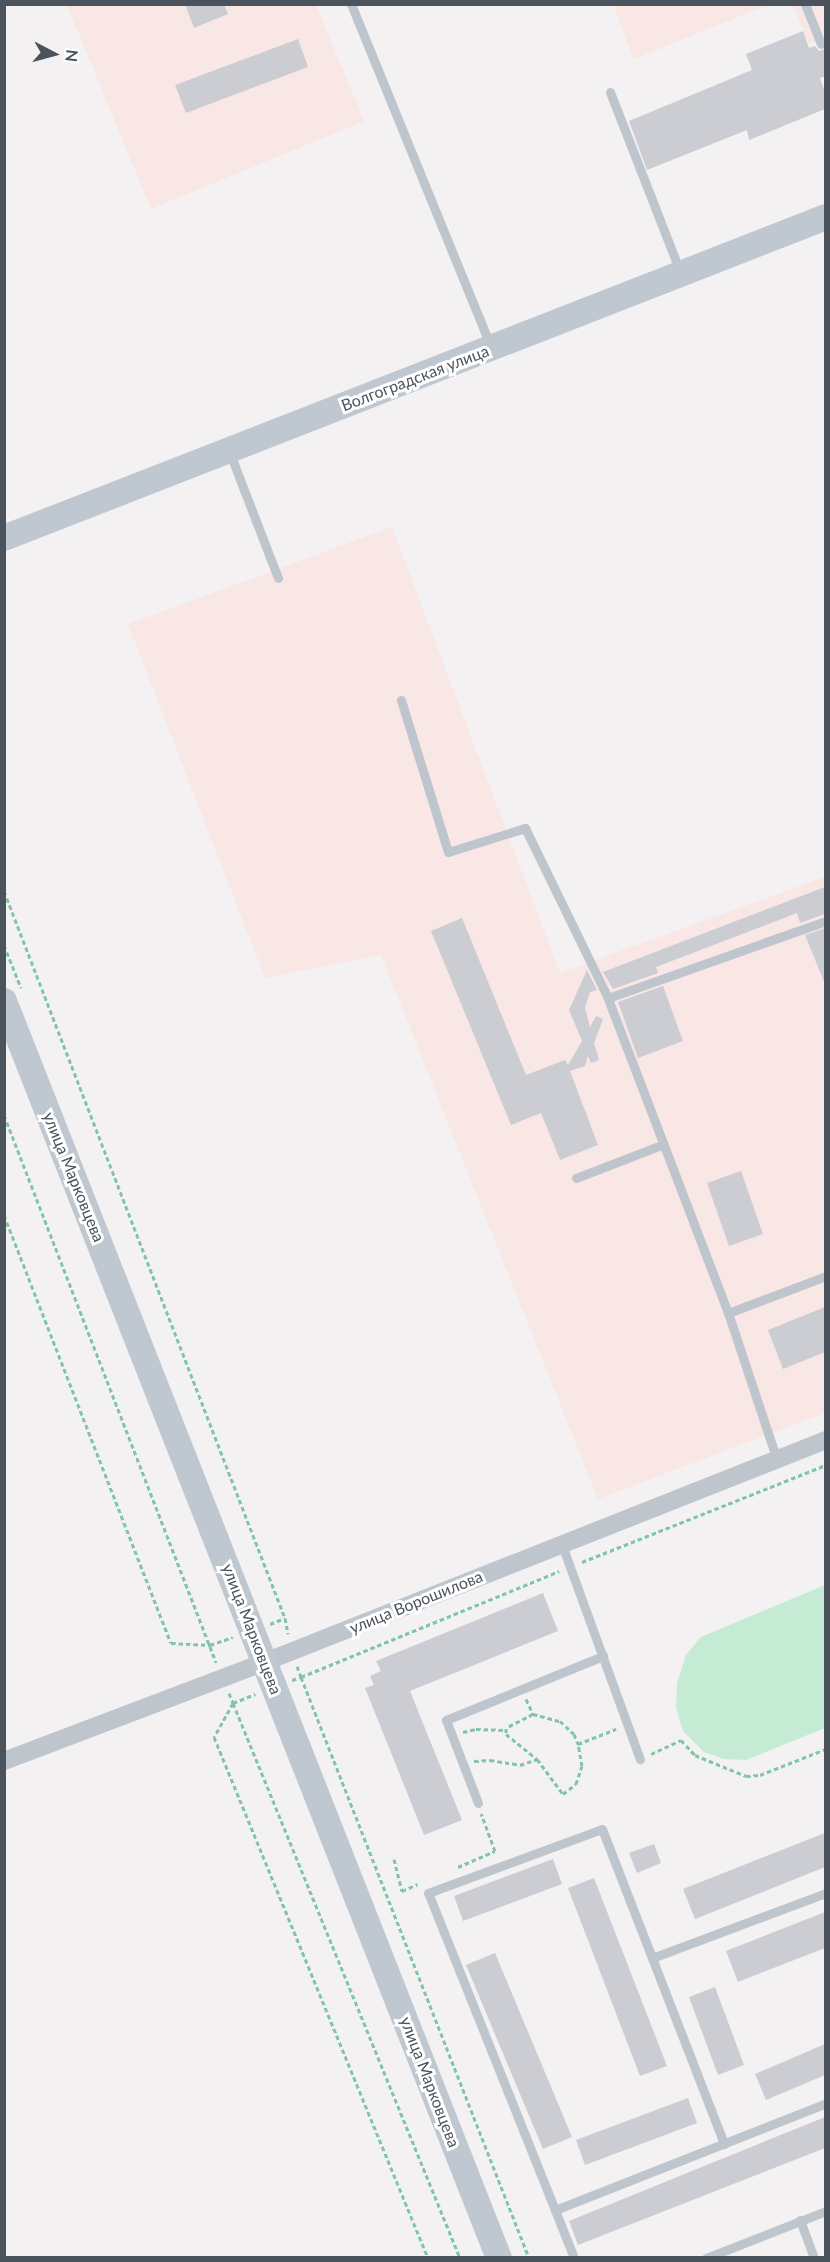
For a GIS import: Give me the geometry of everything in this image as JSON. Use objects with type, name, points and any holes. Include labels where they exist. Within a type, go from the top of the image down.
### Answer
[{"type":"main road","name":"Волгоградская улица","points":[[4,538],[228,448],[492,349],[680,272],[825,217]]},
{"type":"main road","name":"улица Марковцева","points":[[4,1001],[499,2258]]},
{"type":"street","name":"улица Ворошилова","points":[[4,1761],[265,1662],[825,1440]]},
{"type":"lane","points":[[351,4],[492,349]]},
{"type":"lane","points":[[808,6],[821,44]]},
{"type":"lane","points":[[610,92],[680,272]]},
{"type":"lane","points":[[228,448],[278,578]]},
{"type":"lane","points":[[401,700],[448,852],[525,828],[608,998],[728,1313],[777,1460]]},
{"type":"lane","points":[[608,998],[825,921]]},
{"type":"lane","points":[[576,1178],[664,1144]]},
{"type":"lane","points":[[728,1313],[825,1276]]},
{"type":"lane","points":[[562,1545],[640,1759]]},
{"type":"lane","points":[[478,1803],[446,1720],[603,1656]]},
{"type":"lane","points":[[574,2258],[428,1893],[602,1829],[724,2144]]},
{"type":"lane","points":[[652,1958],[825,1893]]},
{"type":"lane","points":[[555,2210],[825,2103]]},
{"type":"lane","points":[[706,2258],[825,2211]]},
{"type":"lane","points":[[800,2220],[814,2258]]},
{"type":"path","points":[[4,891],[285,1618],[291,1651],[529,2258]]},
{"type":"path","points":[[4,1115],[222,1678],[460,2258]]},
{"type":"path","points":[[4,1215],[171,1643],[210,1645]]},
{"type":"path","points":[[428,2258],[214,1737],[233,1703],[825,1465]]},
{"type":"path","points":[[521,1689],[533,1714]]},
{"type":"path","points":[[452,1735],[476,1729],[506,1730],[533,1714],[560,1722],[574,1734],[578,1744],[582,1766],[576,1784],[563,1794],[537,1759],[506,1734],[506,1730]]},
{"type":"path","points":[[578,1744],[627,1724]]},
{"type":"path","points":[[640,1759],[681,1740],[694,1755],[746,1776],[760,1775],[825,1749]]},
{"type":"path","points":[[462,1762],[490,1760],[520,1765],[537,1759]]},
{"type":"path","points":[[453,1869],[495,1851],[478,1803]]},
{"type":"path","points":[[394,1859],[402,1891],[423,1882]]},
{"type":"shaded area","points":[[67,5],[316,5],[364,121],[151,209]]},
{"type":"shaded area","points":[[613,5],[768,5],[634,59]]},
{"type":"shaded area","points":[[793,5],[825,5],[825,37],[809,44]]},
{"type":"shaded area","points":[[392,527],[560,973],[825,877],[825,1413],[598,1499],[381,955],[265,978],[128,624]]},
{"type":"green space","points":[[825,1585],[825,1728],[746,1760],[724,1759],[704,1752],[683,1731],[676,1708],[677,1683],[686,1655],[701,1637]]},
{"type":"building","points":[[185,4],[224,4],[228,14],[194,28]]},
{"type":"building","points":[[803,31],[809,48],[815,46],[819,51],[825,49],[825,76],[820,78],[825,92],[825,109],[749,140],[747,130],[647,170],[629,121],[752,70],[746,54]]},
{"type":"building","points":[[298,39],[308,67],[186,113],[175,85]]},
{"type":"building","points":[[825,887],[825,914],[800,923],[797,913],[656,967],[658,973],[613,989],[603,972]]},
{"type":"building","points":[[462,918],[526,1075],[565,1060],[568,1065],[582,1041],[569,1010],[587,970],[597,990],[590,992],[585,1008],[590,1027],[596,1016],[603,1019],[594,1043],[599,1060],[591,1063],[588,1056],[585,1066],[570,1071],[598,1145],[560,1160],[541,1113],[511,1125],[431,931]]},
{"type":"building","points":[[825,928],[825,984],[805,935]]},
{"type":"building","points":[[663,986],[683,1041],[638,1058],[618,1002]]},
{"type":"building","points":[[741,1171],[763,1234],[729,1246],[707,1183]]},
{"type":"building","points":[[825,1307],[825,1352],[783,1369],[768,1330]]},
{"type":"building","points":[[543,1593],[558,1631],[410,1691],[462,1820],[424,1835],[365,1688],[374,1685],[370,1676],[381,1671],[376,1661]]},
{"type":"building","points":[[825,1833],[825,1867],[695,1919],[683,1889]]},
{"type":"building","points":[[654,1844],[661,1863],[637,1873],[629,1853]]},
{"type":"building","points":[[553,1859],[562,1884],[463,1921],[454,1896]]},
{"type":"building","points":[[594,1878],[667,2066],[640,2076],[568,1888]]},
{"type":"building","points":[[825,1912],[825,1948],[738,1982],[726,1951]]},
{"type":"building","points":[[495,1953],[572,2137],[543,2149],[466,1965]]},
{"type":"building","points":[[715,1987],[744,2065],[718,2075],[689,1997]]},
{"type":"building","points":[[825,2044],[825,2075],[766,2100],[755,2074]]},
{"type":"building","points":[[688,2098],[697,2123],[585,2165],[576,2140]]},
{"type":"building","points":[[825,2117],[825,2148],[578,2245],[569,2221]]}]
